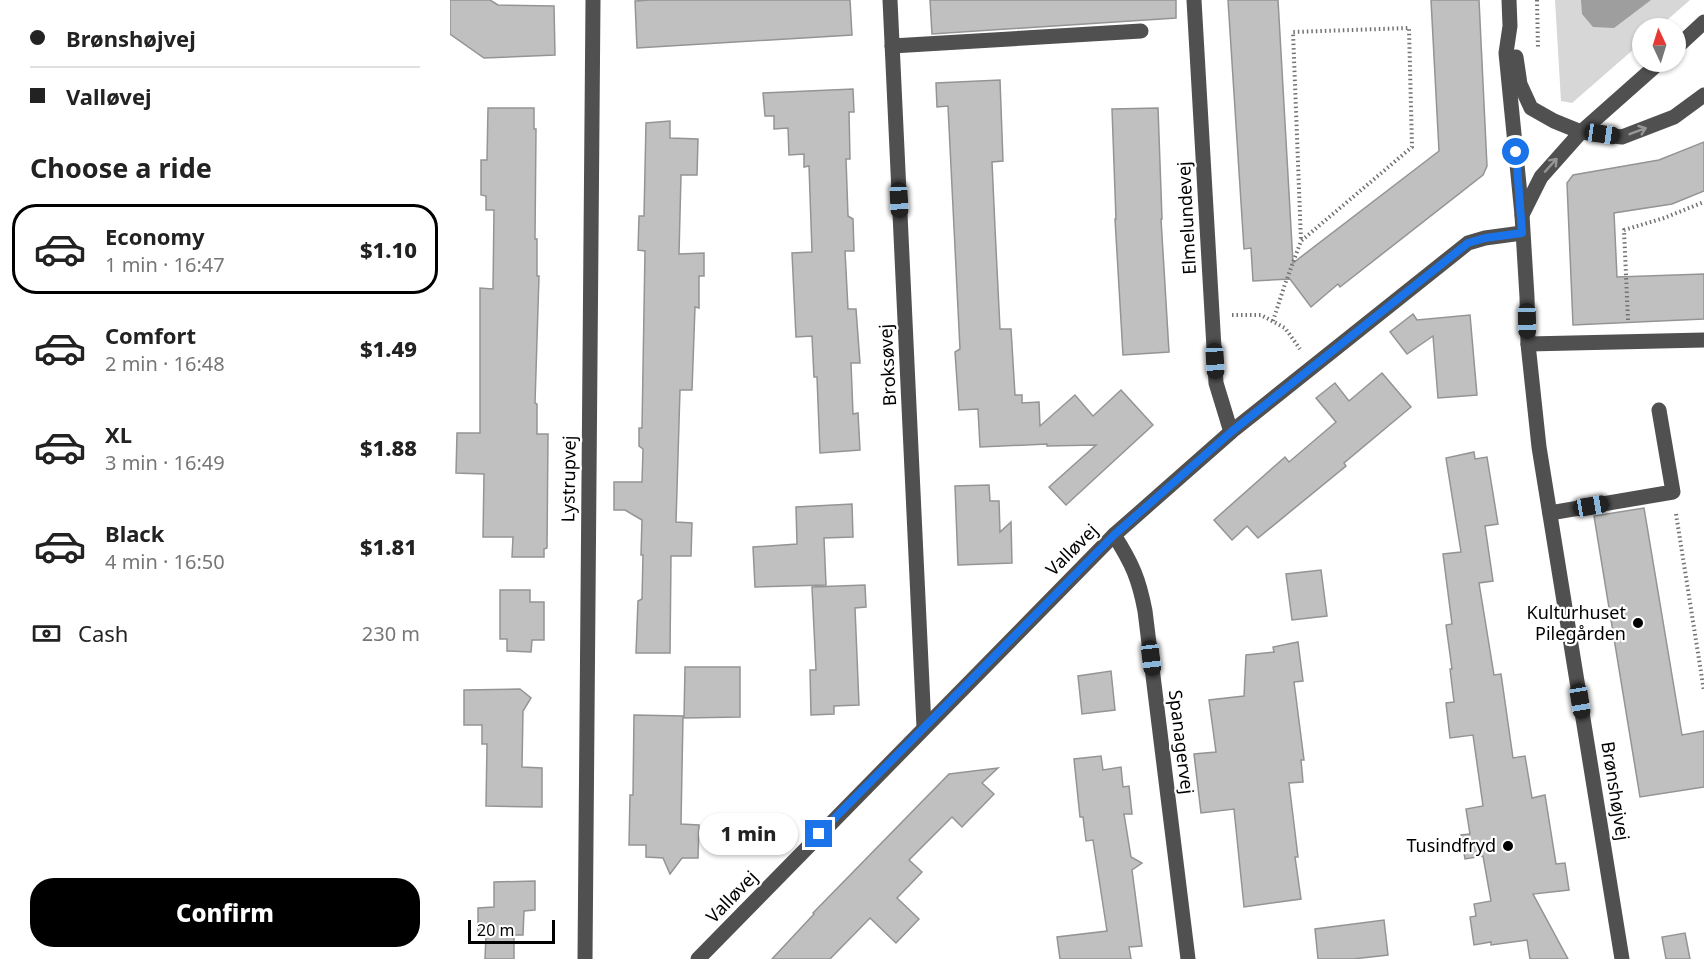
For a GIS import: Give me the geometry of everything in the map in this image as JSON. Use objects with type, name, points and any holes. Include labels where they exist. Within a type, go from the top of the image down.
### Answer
[{"type":"street","name":"Lystrupvej","points":[[585,959],[593,0]]},
{"type":"street","name":"Broksøvej","points":[[890,0],[924,727]]},
{"type":"street","name":"Elmelundevej","points":[[1194,0],[1216,384],[1231,432]]},
{"type":"street","name":"Brønshøjvej","points":[[1509,0],[1510,26],[1506,53],[1522,215],[1528,344],[1539,447],[1622,959]]},
{"type":"street","points":[[1686,39],[1704,22]]},
{"type":"street","points":[[1510,26],[1520,84],[1531,108],[1581,132],[1622,137],[1674,117],[1704,95]]},
{"type":"street","points":[[892,46],[1141,31]]},
{"type":"street","points":[[1522,215],[1541,177],[1581,132],[1649,72]]},
{"type":"street","name":"Valløvej","points":[[698,959],[1114,535],[1231,432],[1468,243],[1485,238],[1522,233]]},
{"type":"street","points":[[1528,344],[1704,340]]},
{"type":"street","points":[[1550,513],[1672,492],[1659,410]]},
{"type":"street","name":"Spanagervej","points":[[1114,535],[1130,560],[1140,586],[1145,611],[1188,959]]},
{"type":"path","points":[[1273,321],[1301,240],[1293,32],[1409,28],[1412,147],[1301,240]]},
{"type":"path","points":[[1629,341],[1624,230],[1664,218],[1704,202]]},
{"type":"path","points":[[1212,315],[1261,315],[1273,321],[1286,328],[1313,367]]},
{"type":"path","points":[[1672,492],[1704,691]]},
{"type":"shaded area","points":[[1555,0],[1690,0],[1669,18],[1632,18],[1632,51],[1572,103],[1561,101]]},
{"type":"shaded area","points":[[1581,0],[1651,0],[1614,28],[1593,27],[1582,14]]},
{"type":"building","points":[[450,0],[490,0],[498,5],[554,6],[555,55],[484,58],[450,34]]},
{"type":"building","points":[[850,0],[852,35],[637,48],[635,1]]},
{"type":"building","points":[[930,0],[1176,0],[1176,18],[932,34]]},
{"type":"building","points":[[1228,0],[1278,0],[1293,263],[1439,151],[1431,0],[1479,0],[1487,166],[1483,175],[1340,287],[1338,284],[1311,307],[1290,279],[1253,281],[1251,248],[1244,249]]},
{"type":"building","points":[[1000,80],[1003,161],[992,162],[995,228],[1000,329],[1011,329],[1015,395],[1022,395],[1022,403],[1039,402],[1040,426],[1075,395],[1093,416],[1121,390],[1153,425],[1066,505],[1049,487],[1096,445],[1047,446],[1047,444],[980,447],[978,409],[959,410],[955,352],[960,349],[948,106],[937,107],[936,83]]},
{"type":"building","points":[[853,89],[854,112],[849,112],[850,159],[846,159],[848,216],[853,219],[854,251],[845,251],[848,309],[856,309],[860,363],[851,363],[853,414],[858,413],[860,450],[820,453],[817,377],[814,377],[812,336],[796,337],[792,253],[812,252],[809,166],[804,167],[804,154],[789,155],[788,128],[774,129],[774,116],[765,116],[763,93]]},
{"type":"building","points":[[488,108],[534,108],[534,129],[536,129],[535,239],[537,239],[537,276],[539,276],[535,403],[537,404],[537,434],[548,434],[547,548],[544,549],[544,557],[512,557],[513,537],[483,537],[484,474],[456,473],[457,433],[480,433],[480,288],[493,289],[494,210],[486,210],[486,196],[481,195],[481,160],[487,160]]},
{"type":"building","points":[[1158,108],[1161,219],[1169,352],[1123,355],[1115,219],[1112,109]]},
{"type":"building","points":[[670,121],[670,138],[698,139],[697,175],[681,175],[679,254],[704,253],[704,276],[699,276],[699,308],[695,307],[692,390],[680,390],[676,522],[692,523],[691,556],[671,556],[670,653],[636,653],[638,601],[642,599],[642,520],[625,510],[614,510],[614,482],[642,482],[643,449],[639,446],[639,428],[642,428],[645,251],[638,250],[639,216],[644,216],[646,123]]},
{"type":"building","points":[[1704,142],[1704,191],[1672,204],[1614,213],[1617,277],[1704,274],[1704,319],[1573,325],[1567,183],[1573,175],[1659,160]]},
{"type":"building","points":[[1413,314],[1417,320],[1470,315],[1477,395],[1438,398],[1433,336],[1407,354],[1390,332]]},
{"type":"building","points":[[1382,373],[1411,407],[1344,463],[1346,466],[1258,538],[1247,526],[1232,540],[1214,520],[1285,457],[1289,462],[1336,422],[1316,398],[1335,383],[1349,401]]},
{"type":"building","points":[[1474,452],[1475,459],[1487,457],[1498,524],[1485,526],[1493,581],[1479,583],[1494,675],[1501,674],[1513,758],[1525,756],[1532,798],[1545,795],[1556,864],[1565,863],[1569,890],[1533,894],[1568,959],[1530,959],[1527,940],[1474,945],[1470,917],[1476,916],[1474,904],[1491,901],[1483,856],[1465,859],[1461,835],[1470,834],[1466,809],[1483,806],[1473,735],[1450,738],[1446,703],[1454,702],[1446,625],[1452,624],[1443,554],[1461,552],[1446,458]]},
{"type":"building","points":[[989,485],[990,501],[999,501],[1000,532],[1011,522],[1012,563],[958,565],[955,486]]},
{"type":"building","points":[[852,504],[853,537],[824,538],[826,585],[755,587],[753,547],[797,544],[796,507]]},
{"type":"building","name":"Kulturhuset Pilegården","points":[[1644,508],[1682,735],[1704,731],[1704,787],[1640,797],[1594,516]]},
{"type":"building","points":[[1321,570],[1327,616],[1292,620],[1286,574]]},
{"type":"building","points":[[865,585],[866,607],[855,608],[859,705],[834,706],[834,714],[811,715],[810,670],[816,670],[812,587]]},
{"type":"building","points":[[500,590],[530,590],[530,602],[544,602],[544,640],[532,640],[531,652],[507,651],[507,639],[500,639]]},
{"type":"building","points":[[1298,642],[1303,681],[1294,682],[1304,760],[1301,760],[1303,782],[1289,783],[1301,899],[1244,907],[1234,809],[1201,813],[1194,754],[1216,752],[1209,700],[1244,696],[1246,655],[1274,652],[1273,647]]},
{"type":"building","points":[[685,667],[740,667],[740,717],[684,718]]},
{"type":"building","points":[[1111,671],[1115,710],[1082,714],[1078,676]]},
{"type":"building","points":[[520,689],[531,698],[523,711],[522,767],[542,768],[542,807],[486,806],[487,744],[482,744],[482,725],[464,725],[464,690]]},
{"type":"building","points":[[634,715],[683,716],[681,824],[699,825],[698,858],[682,858],[670,874],[663,858],[646,857],[646,845],[629,845],[630,795],[633,795]]},
{"type":"building","points":[[1101,756],[1103,770],[1121,767],[1123,787],[1129,786],[1132,814],[1124,814],[1131,857],[1142,863],[1132,870],[1142,946],[1129,947],[1131,959],[1060,959],[1057,937],[1107,931],[1093,840],[1086,841],[1083,817],[1080,817],[1074,759]]},
{"type":"building","points":[[998,768],[982,783],[994,794],[962,827],[952,817],[909,860],[922,872],[897,898],[919,919],[896,943],[870,918],[830,959],[772,959],[813,913],[949,774]]},
{"type":"building","points":[[737,819],[755,835],[739,852],[722,835]]},
{"type":"building","points":[[535,881],[535,910],[524,911],[523,935],[514,935],[514,959],[485,959],[486,934],[478,934],[478,908],[494,907],[494,882]]},
{"type":"building","points":[[1384,920],[1388,955],[1353,959],[1318,959],[1315,929]]},
{"type":"building","points":[[1685,933],[1690,959],[1666,959],[1662,937]]},
{"type":"place","name":"Kulturhuset Pilegården","points":[[1638,623]]},
{"type":"place","name":"Tusindfryd","points":[[1508,846]]},
{"type":"route","points":[[819,834],[1114,535],[1231,432],[1468,243],[1485,238],[1522,233],[1516,152]]}]
